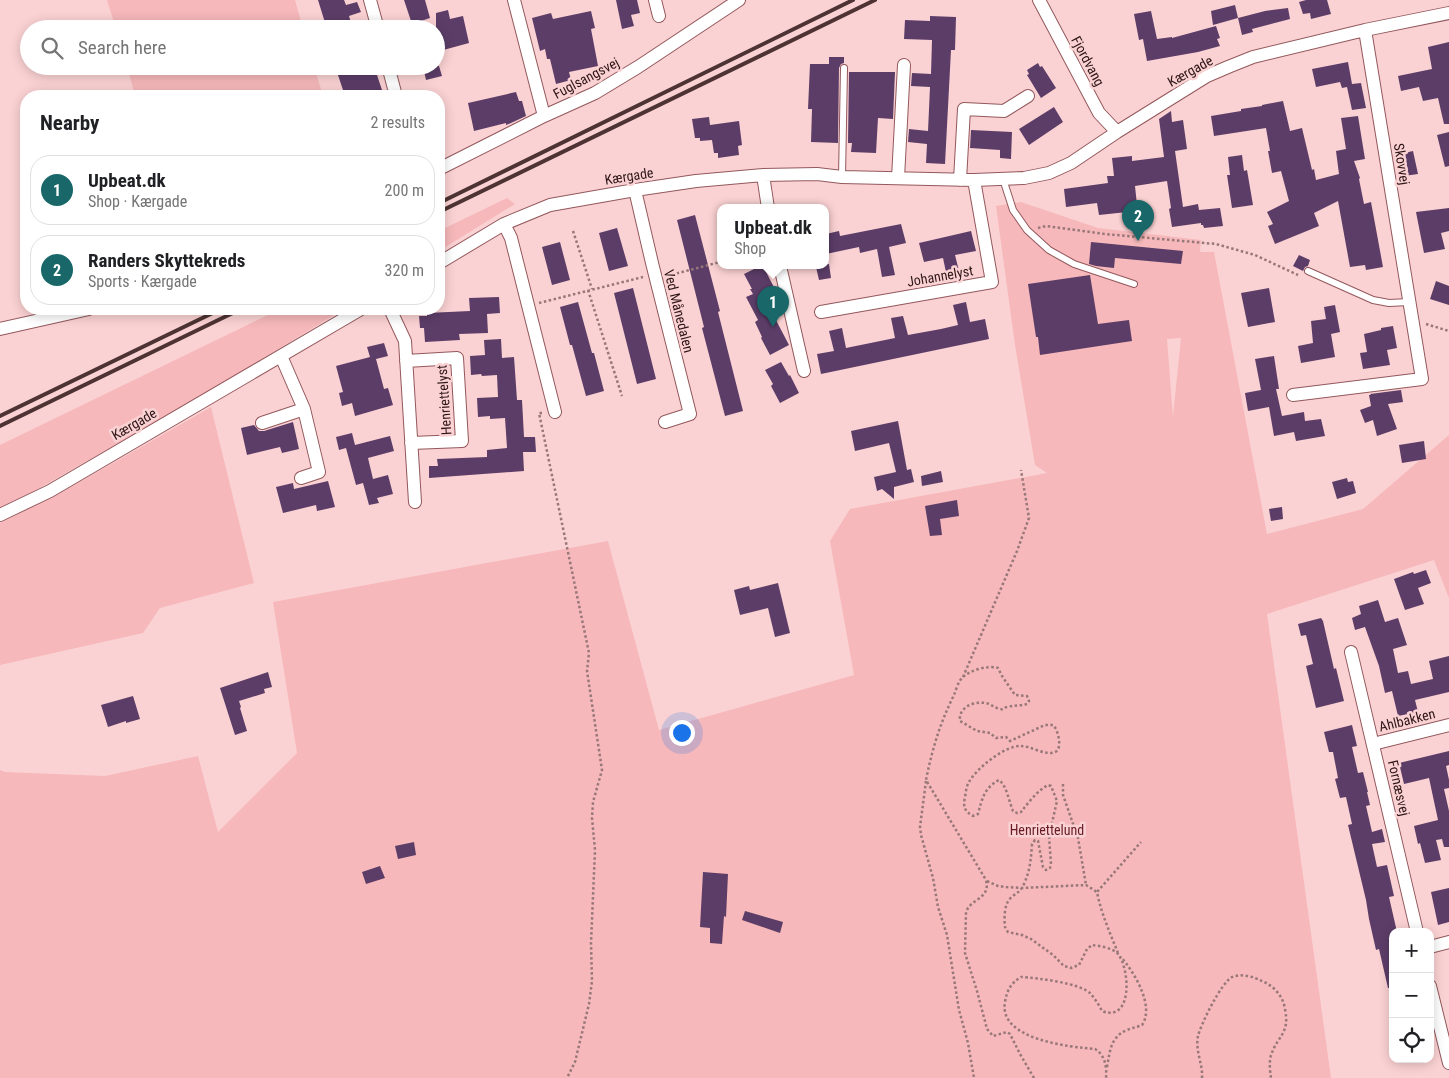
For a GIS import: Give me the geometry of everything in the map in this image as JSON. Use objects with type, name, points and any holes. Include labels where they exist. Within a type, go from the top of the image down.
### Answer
[{"type":"street","points":[[370,0],[376,20]]},
{"type":"street","points":[[514,0],[544,116]]},
{"type":"street","points":[[655,0],[659,16]]},
{"type":"street","name":"Fuglsangsvej","points":[[445,165],[595,93],[638,67],[720,5],[739,0]]},
{"type":"street","name":"Fjordvang","points":[[1039,0],[1099,113],[1117,132]]},
{"type":"street","name":"Kærgade","points":[[445,259],[504,224],[550,205],[696,181],[763,175],[817,174],[842,177],[974,180],[1024,178],[1049,173],[1071,163],[1207,76],[1253,57],[1365,30],[1449,13]]},
{"type":"street","name":"Skovvej","points":[[1293,395],[1422,379],[1365,30]]},
{"type":"street","points":[[898,178],[904,66]]},
{"type":"street","points":[[390,75],[394,90]]},
{"type":"street","points":[[960,180],[964,109],[1004,111],[1028,96]]},
{"type":"street","points":[[763,175],[767,204]]},
{"type":"street","name":"Johannelyst","points":[[821,312],[992,282],[974,180]]},
{"type":"street","name":"Ved Månedalen","points":[[635,190],[690,414],[665,422]]},
{"type":"street","points":[[504,224],[511,238],[555,412]]},
{"type":"street","points":[[781,269],[804,371]]},
{"type":"street","points":[[0,329],[62,315]]},
{"type":"street","name":"Kærgade","points":[[0,515],[50,491],[351,315]]},
{"type":"street","points":[[393,315],[405,341],[415,502]]},
{"type":"street","points":[[281,356],[304,409],[319,472],[301,478]]},
{"type":"street","name":"Henriettelyst","points":[[406,361],[457,358],[462,441],[411,443]]},
{"type":"street","points":[[262,423],[304,409]]},
{"type":"street","name":"Fornæsvej","points":[[1351,652],[1416,928]]},
{"type":"street","name":"Ahlbakken","points":[[1373,744],[1449,725]]},
{"type":"street","points":[[1434,946],[1449,942]]},
{"type":"street","points":[[1434,1002],[1449,1063]]},
{"type":"lane","points":[[842,177],[844,68]]},
{"type":"lane","points":[[1002,179],[1013,210],[1027,230],[1049,250],[1074,264],[1134,284]]},
{"type":"lane","points":[[1308,272],[1373,300],[1389,303],[1409,302]]},
{"type":"path","points":[[1027,230],[1046,226],[1105,234],[1216,244],[1255,255],[1298,275]]},
{"type":"path","points":[[573,231],[622,396]]},
{"type":"path","points":[[528,305],[717,263]]},
{"type":"path","points":[[1412,320],[1449,331]]},
{"type":"path","points":[[555,412],[539,413],[589,654],[587,671],[602,770],[593,802],[592,818],[596,850],[591,943],[592,981],[589,1004],[575,1062],[566,1078]]},
{"type":"path","points":[[974,1078],[968,1043],[959,1010],[947,935],[938,907],[920,827],[926,780],[937,732],[1017,551],[1029,518],[1021,470]]},
{"type":"path","points":[[962,678],[977,670],[996,667],[1000,670],[1002,676],[1016,695],[1027,696],[1029,701],[1027,704],[1003,709],[998,709],[987,702],[967,706],[962,709],[959,715],[960,721],[976,731],[990,733],[996,738],[1006,737],[1010,741],[1045,724],[1053,725],[1056,728],[1058,751],[1054,753],[1042,752],[1021,746],[1001,752],[979,770],[969,782],[963,805],[964,809],[973,816],[978,814],[980,801],[985,791],[999,780],[1002,782],[1013,811],[1017,813],[1021,812],[1044,787],[1051,786],[1056,801],[1048,836],[1051,866],[1048,870],[1044,869],[1038,841],[1035,840],[1032,844],[1030,870],[1022,888],[1007,903],[1005,927],[1008,932],[1032,939],[1064,966],[1071,968],[1078,965],[1087,949],[1092,945],[1109,949],[1118,954],[1129,967],[1138,982],[1146,1012],[1145,1022],[1142,1025],[1120,1033],[1114,1039],[1111,1045],[1106,1078]]},
{"type":"path","points":[[926,780],[988,886],[987,891],[968,907],[966,912],[965,953],[987,1029],[993,1036],[1007,1032],[1010,1034],[1034,1078]]},
{"type":"path","points":[[1063,784],[1064,795],[1078,838],[1086,885]]},
{"type":"path","points":[[1097,892],[1141,842]]},
{"type":"path","points":[[986,880],[998,886],[1022,888],[1086,885],[1097,892],[1126,978],[1125,1000],[1122,1006],[1116,1011],[1102,1011],[1090,993],[1083,989],[1040,978],[1022,977],[1011,985],[1006,994],[1004,1006],[1007,1017],[1014,1027],[1046,1042],[1066,1047],[1095,1050],[1101,1055],[1107,1069]]},
{"type":"path","points":[[1202,1078],[1198,1054],[1198,1037],[1211,1007],[1226,982],[1232,977],[1240,975],[1269,984],[1283,998],[1287,1022],[1284,1032],[1271,1056],[1271,1078]]},
{"type":"green space","points":[[107,0],[295,0],[301,20],[113,20]]},
{"type":"green space","points":[[129,75],[317,75],[321,90],[133,90]]},
{"type":"green space","points":[[507,198],[515,204],[445,247],[445,228]]},
{"type":"green space","name":"Henriettelund","points":[[1021,202],[1098,228],[1201,240],[1200,252],[1214,252],[1267,534],[1363,509],[1449,435],[1449,598],[1434,560],[1267,614],[1331,1078],[0,1078],[0,770],[5,772],[105,776],[198,756],[218,832],[297,753],[273,602],[608,541],[659,730],[854,675],[830,541],[850,509],[1047,473],[1035,465],[1015,345],[996,206]],"holes":[[[1181,338],[1173,417],[1167,339]]]},
{"type":"green space","points":[[268,315],[334,315],[216,387],[34,491],[0,507],[0,445]]},
{"type":"green space","points":[[211,407],[254,583],[160,608],[143,633],[0,665],[0,523],[59,494]]},
{"type":"building","points":[[318,0],[344,0],[346,5],[357,2],[361,12],[349,16],[350,20],[324,20]]},
{"type":"building","points":[[404,0],[425,0],[430,18],[411,20]]},
{"type":"building","points":[[616,0],[637,0],[640,13],[631,15],[634,26],[622,29]]},
{"type":"building","points":[[1327,0],[1331,14],[1311,19],[1310,13],[1303,14],[1299,2]]},
{"type":"building","points":[[1235,5],[1238,18],[1213,25],[1211,11]]},
{"type":"building","points":[[1288,8],[1290,19],[1252,29],[1253,32],[1242,35],[1238,18],[1265,11]]},
{"type":"building","points":[[448,10],[450,19],[463,16],[469,43],[445,50],[445,20],[436,20],[436,13]]},
{"type":"building","points":[[591,11],[595,28],[591,29],[598,66],[569,72],[571,80],[556,84],[550,59],[547,59],[545,49],[540,51],[532,18],[551,13],[553,19]]},
{"type":"building","points":[[1151,11],[1157,39],[1172,38],[1216,26],[1220,38],[1217,39],[1220,46],[1147,61],[1143,39],[1139,40],[1134,14]]},
{"type":"building","points":[[930,16],[956,17],[955,50],[951,50],[945,164],[926,163],[927,144],[908,142],[909,129],[928,131],[930,87],[911,86],[912,73],[931,74],[932,40],[904,39],[905,20],[930,21]]},
{"type":"building","points":[[1449,42],[1449,124],[1444,124],[1438,98],[1423,101],[1419,87],[1401,91],[1398,76],[1432,69],[1428,47]]},
{"type":"building","points":[[829,57],[844,57],[844,63],[839,68],[838,143],[811,142],[812,109],[808,109],[810,64],[829,64]]},
{"type":"building","points":[[1348,62],[1352,84],[1361,83],[1366,108],[1352,110],[1347,87],[1342,88],[1340,82],[1316,87],[1312,69]]},
{"type":"building","points":[[1038,63],[1056,88],[1041,98],[1027,75],[1029,74],[1027,70]]},
{"type":"building","points":[[849,72],[895,72],[893,119],[878,118],[876,153],[851,152],[852,143],[848,143]]},
{"type":"building","points":[[338,75],[377,75],[382,90],[343,90]]},
{"type":"building","points":[[425,75],[442,76],[426,80]]},
{"type":"building","points":[[516,92],[519,101],[522,101],[526,116],[506,125],[506,123],[474,131],[468,103]]},
{"type":"building","points":[[1283,101],[1290,131],[1302,128],[1316,180],[1339,174],[1336,151],[1346,149],[1341,118],[1358,116],[1365,159],[1354,161],[1360,178],[1364,204],[1371,202],[1383,267],[1366,270],[1365,265],[1350,267],[1338,201],[1314,213],[1319,226],[1275,244],[1268,226],[1273,224],[1267,212],[1289,201],[1281,171],[1272,173],[1266,128],[1214,136],[1211,116]]},
{"type":"building","points":[[1054,107],[1063,122],[1029,145],[1019,129]]},
{"type":"building","points":[[1171,111],[1172,122],[1183,120],[1187,149],[1175,151],[1183,207],[1198,204],[1199,210],[1220,208],[1223,226],[1204,228],[1201,223],[1172,227],[1167,181],[1135,186],[1139,224],[1127,224],[1127,212],[1099,215],[1097,203],[1066,207],[1064,189],[1108,183],[1107,176],[1114,176],[1112,158],[1132,156],[1132,161],[1164,157],[1159,119]]},
{"type":"building","points":[[709,117],[710,125],[739,121],[742,145],[738,146],[739,155],[718,158],[718,153],[714,153],[712,140],[700,141],[700,138],[695,138],[692,119]]},
{"type":"building","points":[[971,130],[1012,132],[1011,159],[1000,158],[1000,150],[970,148]]},
{"type":"building","points":[[1449,132],[1449,166],[1445,167],[1437,135]]},
{"type":"building","points":[[1413,151],[1418,174],[1404,176],[1400,154]]},
{"type":"building","points":[[1242,155],[1244,171],[1247,170],[1253,205],[1232,208],[1227,175],[1230,175],[1228,157]]},
{"type":"building","points":[[1449,208],[1449,231],[1441,233],[1445,249],[1424,253],[1416,212]]},
{"type":"building","points":[[695,215],[743,411],[725,416],[677,220]]},
{"type":"building","points":[[901,224],[906,243],[889,247],[895,275],[882,277],[877,249],[860,253],[859,247],[829,253],[829,233],[839,231],[840,236]]},
{"type":"building","points":[[617,228],[628,266],[609,271],[599,233]]},
{"type":"building","points":[[971,231],[976,251],[955,255],[960,275],[947,277],[943,258],[924,262],[919,243]]},
{"type":"building","points":[[560,242],[570,280],[552,285],[542,247]]},
{"type":"building","points":[[1091,242],[1183,251],[1181,264],[1115,258],[1114,268],[1096,266],[1089,264]]},
{"type":"building","points":[[1299,255],[1310,260],[1308,266],[1303,271],[1293,266]]},
{"type":"building","points":[[829,264],[831,278],[819,280],[816,269],[829,269]]},
{"type":"building","points":[[754,269],[765,269],[779,297],[767,303],[789,345],[770,355],[755,322],[758,320],[746,297],[753,294],[744,274]]},
{"type":"building","points":[[1090,275],[1098,324],[1129,320],[1132,341],[1040,355],[1028,284]]},
{"type":"building","points":[[1436,281],[1449,286],[1449,305],[1430,299]]},
{"type":"building","points":[[633,288],[656,379],[637,384],[614,293]]},
{"type":"building","points":[[1269,288],[1275,322],[1248,327],[1241,293]]},
{"type":"building","points":[[499,297],[500,313],[487,314],[488,333],[459,334],[460,340],[425,342],[424,328],[420,328],[419,316],[445,315],[445,312],[470,311],[469,298]]},
{"type":"building","points":[[578,302],[604,391],[586,396],[560,307]]},
{"type":"building","points":[[966,302],[970,322],[985,319],[989,339],[821,374],[817,354],[834,351],[829,331],[842,328],[846,348],[895,338],[891,318],[903,316],[908,335],[941,329],[958,325],[953,305]]},
{"type":"building","points":[[1335,305],[1340,332],[1331,334],[1335,357],[1301,363],[1298,346],[1313,343],[1311,321],[1326,319],[1324,307]]},
{"type":"building","points":[[1393,326],[1397,348],[1387,350],[1390,365],[1363,369],[1360,353],[1367,352],[1364,334]]},
{"type":"building","points":[[501,339],[502,358],[514,357],[517,400],[522,400],[524,437],[535,437],[536,452],[523,452],[524,471],[429,478],[429,466],[438,466],[437,459],[487,457],[487,450],[507,448],[505,418],[490,419],[490,416],[478,417],[477,398],[498,397],[497,375],[471,375],[470,356],[485,355],[484,340]]},
{"type":"building","points":[[384,343],[388,356],[376,359],[384,389],[388,388],[393,405],[355,416],[352,403],[342,406],[339,393],[343,392],[336,366],[370,357],[367,347]]},
{"type":"building","points":[[1274,356],[1279,389],[1276,389],[1282,416],[1304,412],[1305,421],[1321,419],[1325,436],[1296,441],[1294,432],[1274,436],[1269,407],[1248,411],[1245,393],[1261,390],[1255,359]]},
{"type":"building","points":[[781,362],[799,393],[780,403],[765,370]]},
{"type":"building","points":[[1401,390],[1403,402],[1388,404],[1397,429],[1377,436],[1373,420],[1365,423],[1360,410],[1371,406],[1370,394]]},
{"type":"building","points":[[898,421],[907,470],[911,469],[914,482],[894,487],[894,499],[882,489],[877,491],[874,477],[896,472],[889,443],[855,451],[851,431]]},
{"type":"building","points":[[293,422],[299,449],[282,453],[280,447],[247,455],[241,428],[254,425],[259,431],[264,431]]},
{"type":"building","points":[[352,433],[355,445],[390,436],[394,451],[368,458],[373,479],[388,475],[393,494],[377,498],[379,503],[369,505],[363,483],[356,485],[346,448],[339,450],[336,437]]},
{"type":"building","points":[[1424,441],[1426,459],[1402,463],[1399,445]]},
{"type":"building","points":[[941,471],[943,482],[922,486],[921,476]]},
{"type":"building","points":[[1347,478],[1348,482],[1353,481],[1356,493],[1337,499],[1332,482]]},
{"type":"building","points":[[328,481],[335,507],[317,511],[316,505],[283,513],[276,487],[293,483],[294,489]]},
{"type":"building","points":[[957,500],[959,516],[940,519],[942,535],[930,536],[925,506]]},
{"type":"building","points":[[1282,507],[1283,519],[1271,521],[1269,509]]},
{"type":"building","points":[[1426,570],[1431,583],[1418,588],[1424,604],[1405,610],[1394,579],[1413,572],[1414,574]]},
{"type":"building","points":[[778,583],[790,633],[775,637],[768,608],[740,615],[734,590],[749,586],[750,590]]},
{"type":"building","points":[[1378,600],[1385,622],[1398,618],[1407,645],[1393,649],[1398,673],[1408,671],[1411,684],[1433,679],[1429,661],[1449,656],[1449,692],[1415,700],[1418,712],[1398,716],[1392,691],[1385,693],[1379,666],[1365,627],[1355,630],[1352,618],[1361,614],[1359,606]]},
{"type":"building","points":[[1321,618],[1344,701],[1316,708],[1306,666],[1313,664],[1306,635],[1301,636],[1298,624]]},
{"type":"building","points":[[268,672],[272,687],[264,689],[265,693],[239,701],[247,731],[235,735],[220,688]]},
{"type":"building","points":[[133,696],[140,719],[108,727],[101,705]]},
{"type":"building","points":[[1352,725],[1357,746],[1352,747],[1358,773],[1363,772],[1368,792],[1370,805],[1366,806],[1372,832],[1382,829],[1385,842],[1372,844],[1377,867],[1387,865],[1394,896],[1389,897],[1396,928],[1389,928],[1389,988],[1379,949],[1376,950],[1369,919],[1348,825],[1352,824],[1346,797],[1340,798],[1335,779],[1338,778],[1333,752],[1329,752],[1324,732]]},
{"type":"building","points":[[1449,751],[1449,765],[1446,766],[1449,788],[1444,789],[1449,811],[1449,847],[1444,847],[1442,839],[1436,840],[1441,860],[1425,863],[1414,826],[1438,820],[1429,778],[1404,784],[1399,763]]},
{"type":"building","points":[[414,842],[416,855],[398,859],[395,846]]},
{"type":"building","points":[[380,866],[385,878],[366,884],[362,872]]},
{"type":"building","points":[[703,872],[728,874],[726,917],[724,916],[722,944],[710,943],[710,928],[700,927]]},
{"type":"building","points":[[1449,888],[1449,922],[1438,925],[1431,892]]},
{"type":"building","points":[[745,911],[783,922],[780,933],[742,920]]},
{"type":"railway","points":[[445,200],[853,0]]},
{"type":"railway","points":[[445,209],[875,0]]},
{"type":"railway","points":[[0,416],[209,315]]},
{"type":"railway","points":[[0,426],[229,315]]},
{"type":"place","name":"Randers Skyttekreds","points":[[1138,241]]},
{"type":"place","name":"Upbeat.dk","points":[[773,327]]}]
